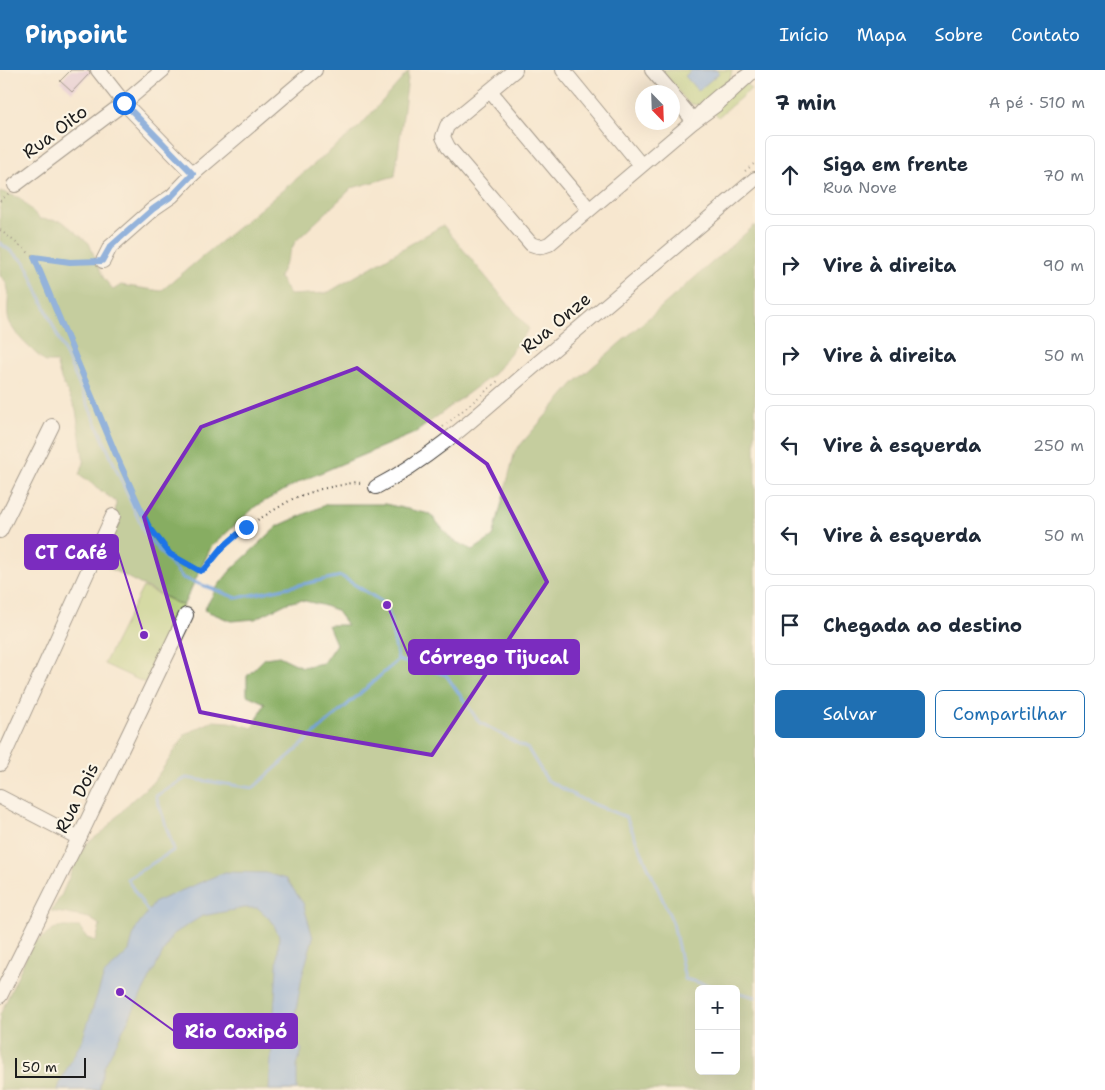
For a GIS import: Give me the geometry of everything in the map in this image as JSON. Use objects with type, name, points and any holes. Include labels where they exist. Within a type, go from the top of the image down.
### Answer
[{"type":"street","points":[[98,70],[124,103],[193,174]]},
{"type":"street","name":"Rua Oito","points":[[15,185],[124,103],[163,70]]},
{"type":"street","points":[[102,261],[110,247],[153,209],[172,196],[193,174],[315,70]]},
{"type":"street","points":[[514,70],[447,126],[443,138],[448,148],[531,244],[540,247],[549,244],[694,121],[705,107],[747,72]]},
{"type":"street","points":[[563,70],[641,165]]},
{"type":"street","points":[[652,70],[664,85]]},
{"type":"street","points":[[490,90],[589,209]]},
{"type":"street","points":[[680,104],[694,121]]},
{"type":"street","name":"Rua Onze","points":[[376,487],[398,476],[414,465],[470,420],[755,179]]},
{"type":"street","points":[[2,524],[52,426]]},
{"type":"street","points":[[0,764],[113,516]]},
{"type":"street","name":"Rua Dois","points":[[0,996],[79,838],[186,614]]},
{"type":"street","points":[[0,797],[79,838]]},
{"type":"path","points":[[0,230],[34,257],[117,457],[148,525],[170,554],[200,571],[205,569],[223,547],[246,527],[294,498],[321,489],[356,482],[376,487]]},
{"type":"path","points":[[34,257],[70,262],[102,261]]},
{"type":"highlighted area","points":[[357,368],[487,464],[547,582],[432,755],[305,733],[200,712],[144,517],[201,427]]},
{"type":"green space","points":[[660,70],[732,70],[730,79],[702,103],[696,105],[688,103],[680,94],[680,85],[673,85]]},
{"type":"green space","points":[[409,71],[395,176],[352,188],[295,242],[279,277],[290,295],[327,293],[443,225],[529,329],[494,374],[415,433],[301,481],[256,506],[211,547],[183,606],[99,563],[113,540],[116,502],[79,474],[84,463],[76,410],[61,379],[56,362],[45,362],[20,338],[9,321],[7,285],[0,276],[0,191],[20,198],[40,219],[62,221],[89,243],[103,277],[113,290],[121,285],[161,291],[360,126]]},
{"type":"green space","points":[[744,82],[751,89],[718,117],[711,110]]},
{"type":"green space","points":[[755,225],[755,1090],[0,1090],[0,1015],[32,944],[58,927],[80,927],[87,938],[96,941],[100,925],[89,918],[51,911],[61,896],[86,844],[104,831],[131,801],[152,783],[185,734],[213,721],[230,722],[253,728],[265,703],[247,695],[247,676],[265,658],[279,656],[302,667],[323,663],[336,644],[328,625],[347,625],[336,610],[301,600],[287,603],[255,619],[231,621],[204,610],[218,586],[230,571],[278,526],[327,504],[385,504],[430,514],[452,540],[473,550],[493,537],[515,451],[574,383]]},
{"type":"green space","points":[[143,587],[183,606],[145,683],[104,664]]},
{"type":"water","points":[[692,70],[716,70],[719,73],[698,91],[685,76]]},
{"type":"water","points":[[225,872],[266,873],[286,879],[303,903],[313,938],[302,976],[292,1033],[302,1050],[297,1065],[297,1090],[269,1090],[279,936],[272,921],[258,908],[244,908],[202,916],[172,935],[104,1067],[99,1090],[58,1090],[61,1080],[83,1038],[104,975],[129,951],[135,930],[155,902]]},
{"type":"building","points":[[71,70],[89,70],[90,73],[72,92],[60,81]]},
{"type":"waterway","points":[[0,243],[25,262],[145,534],[183,578],[237,598],[341,576],[387,605],[398,660],[446,675],[479,722],[528,749],[547,780],[583,800],[626,817],[673,923],[685,979],[708,985]]},
{"type":"waterway","points":[[150,915],[127,879],[174,850],[156,796],[186,778],[253,788],[398,660]]},
{"type":"waterway","points":[[740,993],[755,997]]},
{"type":"place","name":"Córrego Tijucal","points":[[387,605]]},
{"type":"place","name":"CT Café","points":[[144,635]]},
{"type":"place","name":"Rio Coxipó","points":[[120,992]]},
{"type":"route","points":[[124,103],[193,174],[172,196],[153,209],[110,247],[102,261],[70,262],[34,257],[117,457],[148,525],[170,554],[200,571],[205,569],[223,547],[246,527]]}]
